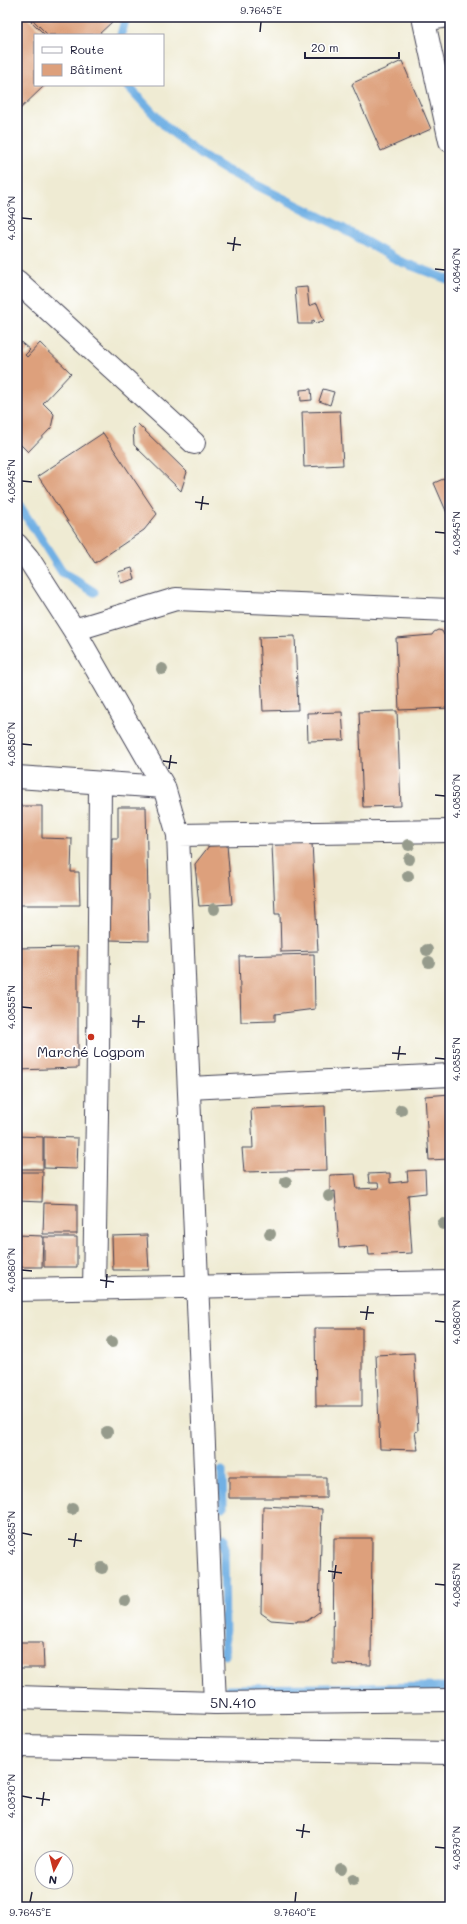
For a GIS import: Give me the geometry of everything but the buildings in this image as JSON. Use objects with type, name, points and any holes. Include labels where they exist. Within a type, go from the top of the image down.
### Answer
[{"type":"street","points":[[430,18],[450,141]]},
{"type":"street","points":[[17,281],[194,443]]},
{"type":"street","points":[[17,545],[28,558],[74,630],[164,787],[178,835],[215,1703]]},
{"type":"street","points":[[74,630],[176,599],[450,610]]},
{"type":"street","points":[[17,777],[100,784],[164,787]]},
{"type":"street","points":[[94,1288],[100,784]]},
{"type":"street","points":[[178,835],[450,831]]},
{"type":"street","points":[[189,1088],[450,1076]]},
{"type":"street","points":[[17,1290],[450,1282]]},
{"type":"street","name":"5N.410","points":[[17,1697],[215,1703],[450,1700]]},
{"type":"street","points":[[17,1746],[450,1753]]},
{"type":"waterway","points":[[121,34],[126,17]]},
{"type":"waterway","points":[[128,86],[166,127],[201,155],[224,169],[335,224],[399,261],[450,280]]},
{"type":"waterway","points":[[17,502],[62,572],[94,592]]},
{"type":"waterway","points":[[222,1471],[223,1507]]},
{"type":"waterway","points":[[224,1538],[225,1655]]},
{"type":"waterway","points":[[229,1689],[450,1687]]},
{"type":"place","name":"Marché Logpom","points":[[91,1037]]}]
